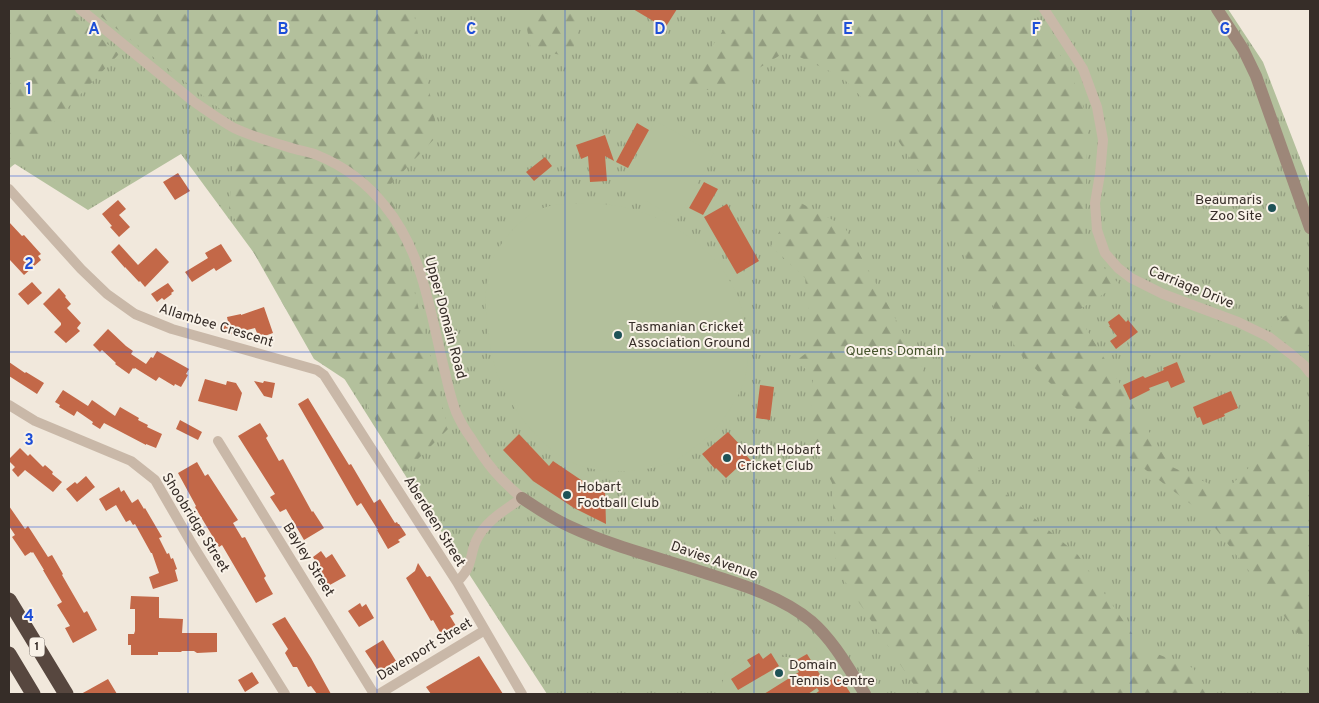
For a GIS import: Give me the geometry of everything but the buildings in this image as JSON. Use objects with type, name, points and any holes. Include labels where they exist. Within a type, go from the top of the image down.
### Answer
[{"type":"highway","name":"1","points":[[9,600],[66,694]]},
{"type":"highway","name":"1","points":[[9,654],[33,694]]},
{"type":"street","name":"Upper Domain Road","points":[[80,9],[211,114],[234,128],[296,150],[314,154],[334,163],[364,184],[377,197],[399,225],[412,251],[427,295],[456,413],[487,464],[503,482],[522,498]]},
{"type":"street","name":"Carriage Drive","points":[[1044,9],[1083,68],[1097,108],[1102,140],[1100,174],[1095,203],[1097,230],[1105,253],[1118,268],[1131,278],[1163,294],[1238,322],[1269,337],[1298,360],[1310,373]]},
{"type":"street","points":[[1217,9],[1243,49],[1256,76],[1310,228]]},
{"type":"street","name":"Allambee Crescent","points":[[9,189],[81,270],[107,294],[135,314],[172,329],[317,370]]},
{"type":"street","name":"Aberdeen Street","points":[[317,370],[329,381],[457,582],[522,694]]},
{"type":"street","name":"Shoobridge Street","points":[[9,405],[35,421],[131,461],[155,480],[192,544],[285,694]]},
{"type":"street","name":"Bayley Street","points":[[218,440],[374,694]]},
{"type":"street","points":[[457,582],[468,568],[472,549],[486,526],[522,498]]},
{"type":"street","name":"Davies Avenue","points":[[522,498],[546,515],[572,528],[638,552],[738,584],[762,593],[799,612],[823,633],[865,694]]},
{"type":"street","name":"Davenport Street","points":[[379,694],[485,630]]},
{"type":"green space","name":"Queens Domain","points":[[9,9],[1228,9],[1263,62],[1310,184],[1310,694],[547,694],[330,356],[181,154],[88,210],[15,164],[9,168]]},
{"type":"green space","points":[[9,9],[67,9],[119,54],[9,169]]},
{"type":"green space","points":[[91,9],[413,9],[438,135],[391,184],[405,253],[448,429],[404,473],[358,388],[314,359],[229,209],[237,122]]},
{"type":"green space","points":[[523,9],[586,9],[571,57],[531,49]]},
{"type":"green space","points":[[738,9],[1029,9],[1070,70],[1088,120],[1084,246],[1119,284],[1076,312],[1170,466],[1225,491],[1310,408],[1310,649],[1205,515],[1117,448],[1018,352],[922,176],[887,124],[842,77],[787,51],[721,91],[683,88]]},
{"type":"green space","points":[[655,121],[714,153],[678,219],[644,200],[639,190],[624,180]]},
{"type":"green space","points":[[797,201],[844,226],[981,473],[1078,555],[1142,648],[1193,668],[1210,694],[920,694],[836,568],[832,483],[810,438],[813,377],[797,360],[813,348],[805,278],[771,246]]},
{"type":"green space","name":"Tasmanian Cricket Association Ground","points":[[588,203],[617,206],[637,211],[678,229],[707,252],[722,269],[738,298],[743,314],[748,346],[747,362],[743,385],[735,401],[708,437],[680,458],[661,466],[638,470],[611,471],[587,468],[565,459],[538,437],[521,417],[507,396],[497,374],[487,327],[486,295],[490,267],[498,249],[517,225],[535,212],[556,205]]},
{"type":"green space","points":[[1310,301],[1310,355],[1270,325]]},
{"type":"green space","name":"Domain Tennis Centre","points":[[750,647],[778,657],[793,657],[815,647],[836,676],[841,676],[852,694],[719,694],[726,670]]},
{"type":"place","name":"Beaumaris Zoo Site","points":[[1272,208]]},
{"type":"place","name":"Tasmanian Cricket Association Ground","points":[[618,335]]},
{"type":"place","name":"North Hobart Cricket Club","points":[[727,458]]},
{"type":"place","name":"Hobart Football Club","points":[[567,495]]},
{"type":"place","name":"Domain Tennis Centre","points":[[779,673]]}]
